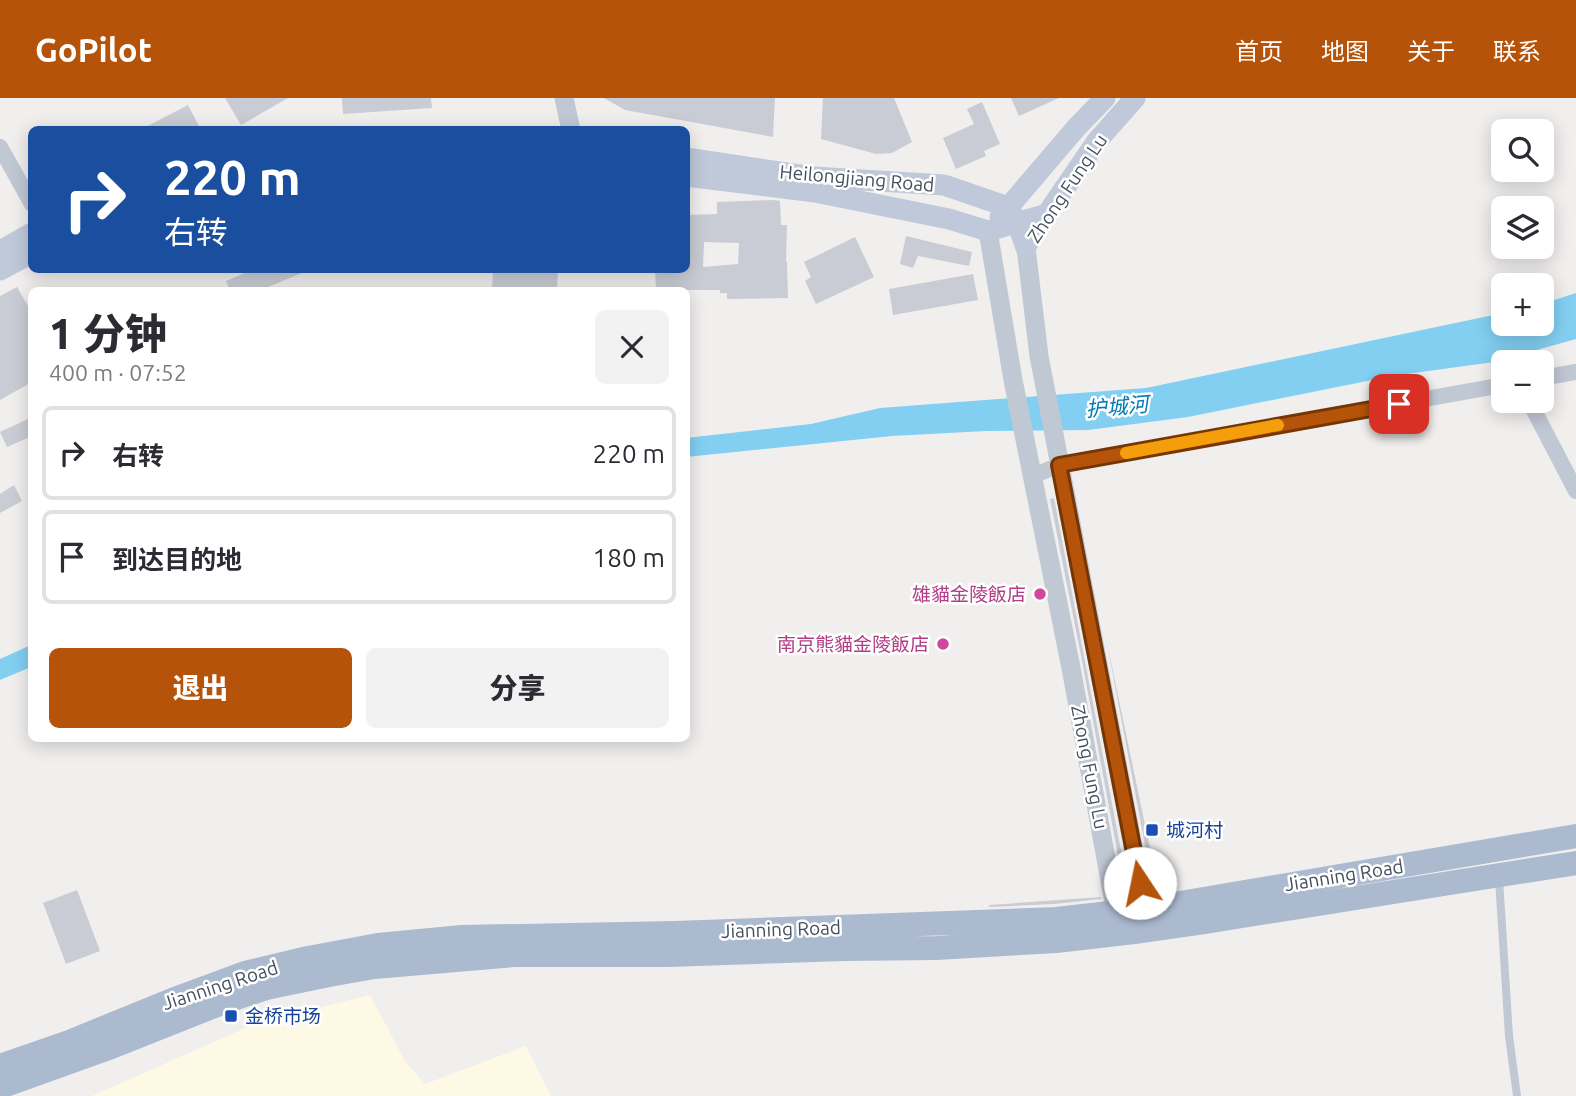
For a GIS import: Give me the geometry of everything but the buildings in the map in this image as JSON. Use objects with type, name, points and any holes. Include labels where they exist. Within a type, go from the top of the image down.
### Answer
[{"type":"main road","name":"Zhong Fung Lu","points":[[988,231],[1012,215],[1105,98]]},
{"type":"main road","name":"Zhong Fung Lu","points":[[1047,214],[1097,141],[1135,98]]},
{"type":"main road","name":"Heilongjiang Road","points":[[690,159],[813,177],[944,185],[1012,215]]},
{"type":"main road","name":"Heilongjiang Road","points":[[690,176],[815,192],[948,219],[988,231]]},
{"type":"main road","points":[[1026,248],[1012,215],[1047,214]]},
{"type":"main road","points":[[0,251],[28,235]]},
{"type":"main road","points":[[0,270],[28,255]]},
{"type":"main road","name":"Jianning Road","points":[[0,1066],[245,974],[308,958],[378,945],[462,937],[1056,919],[1145,909],[1576,836]]},
{"type":"main road","name":"Jianning Road","points":[[0,1087],[266,988],[374,967],[514,955],[668,955],[936,948],[1056,941],[1134,932],[1576,863]]},
{"type":"street","points":[[564,98],[570,126]]},
{"type":"street","points":[[0,147],[28,197]]},
{"type":"street","name":"Zhong Fung Lu","points":[[1047,214],[1026,248],[1039,356],[1145,909]]},
{"type":"street","name":"Zhong Fung Lu","points":[[988,231],[1013,380],[1072,668],[1116,913]]},
{"type":"street","points":[[1554,376],[1576,372]]},
{"type":"street","points":[[1033,476],[1059,465],[1491,387]]},
{"type":"street","points":[[1535,413],[1576,491]]},
{"type":"street","points":[[1116,913],[1134,932],[1145,909]]},
{"type":"lane","points":[[1499,876],[1509,1036],[1517,1096]]},
{"type":"shaded area","points":[[370,995],[405,1061],[425,1084],[526,1046],[551,1096],[92,1096],[254,1024]]},
{"type":"water","name":"护城河","points":[[1576,293],[1576,339],[1537,350],[1491,350],[1491,362],[1392,376],[1188,417],[1088,430],[986,431],[892,436],[690,457],[690,438],[811,424],[880,408],[1146,388],[1491,316],[1491,336],[1554,336],[1554,300]]},
{"type":"water","points":[[28,646],[28,668],[0,680],[0,659]]},
{"type":"slow traffic","points":[[1126,453],[1278,425]]},
{"type":"place","name":"雄貓金陵飯店","points":[[1040,594]]},
{"type":"place","name":"南京熊貓金陵飯店","points":[[943,644]]},
{"type":"place","name":"城河村","points":[[1152,830]]},
{"type":"place","name":"金桥市场","points":[[231,1016]]},
{"type":"route","points":[[1140,883],[1059,465],[1399,404]]}]
